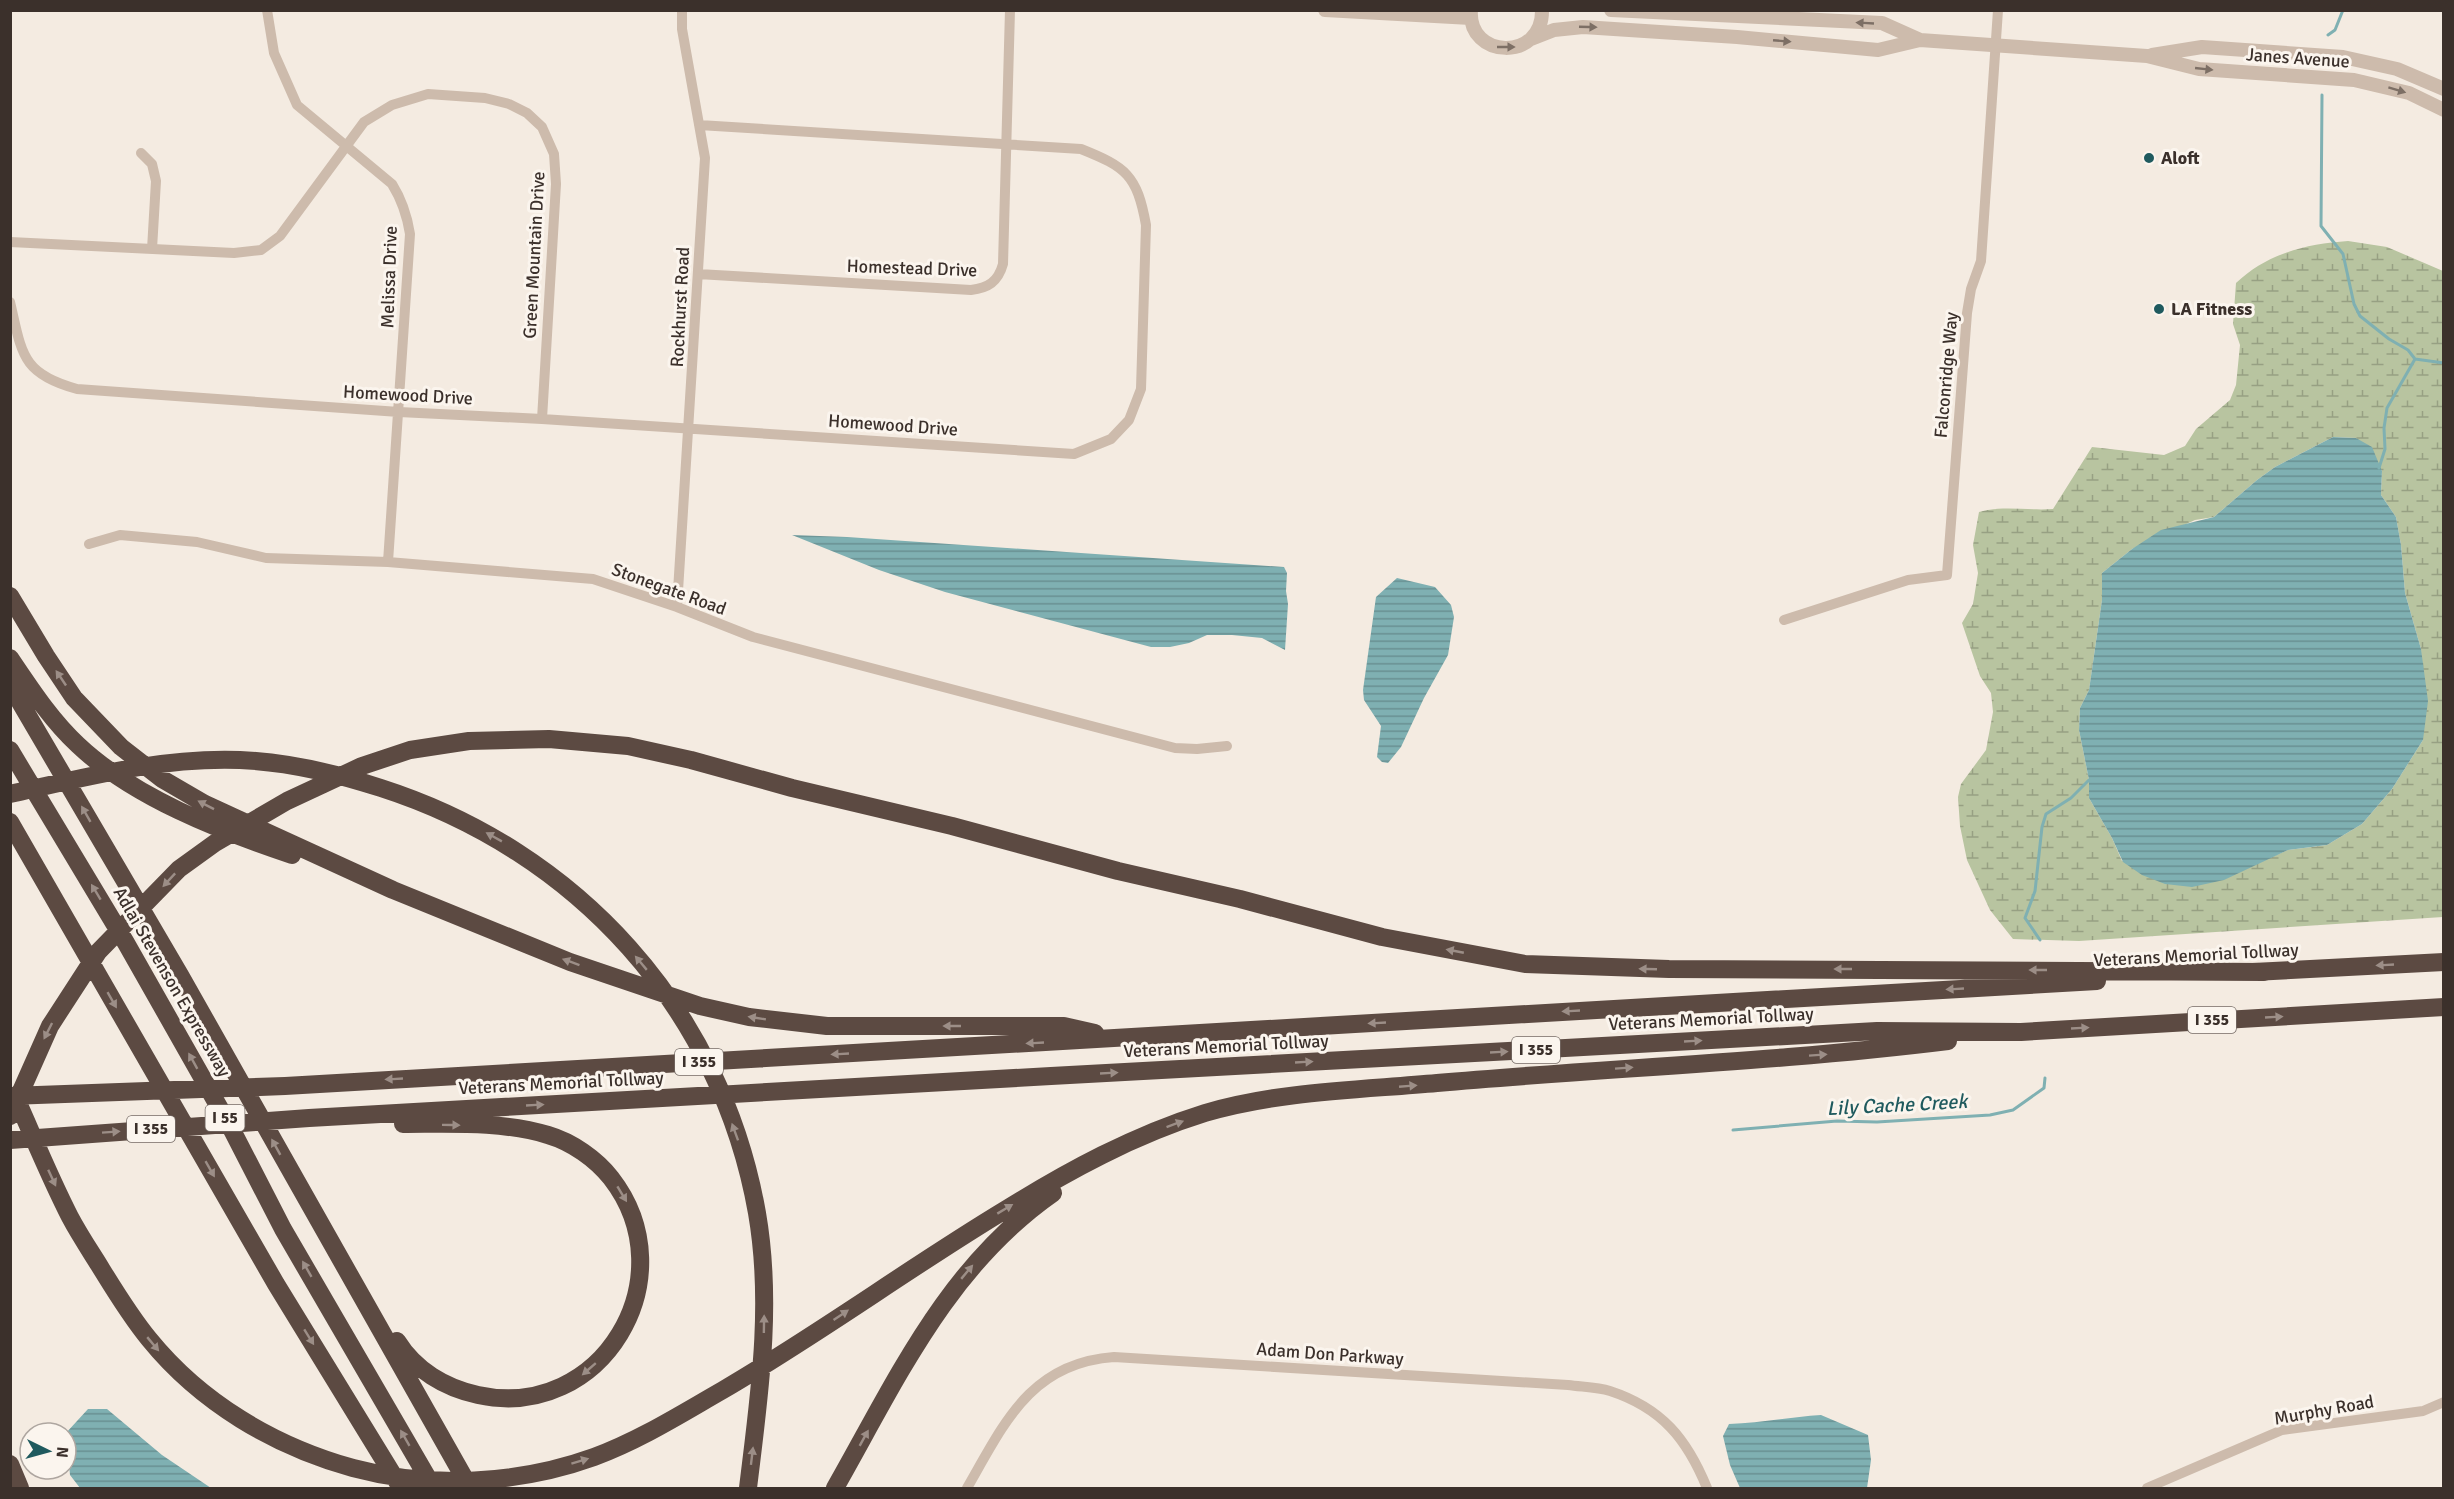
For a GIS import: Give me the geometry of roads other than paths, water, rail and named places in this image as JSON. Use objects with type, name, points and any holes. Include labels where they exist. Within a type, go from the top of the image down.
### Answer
[{"type":"highway","points":[[10,597],[45,656],[74,698],[121,747],[162,779],[205,804],[393,890],[570,962],[700,1006],[749,1017],[827,1026],[1064,1026],[1114,1038]]},
{"type":"highway","points":[[10,658],[50,716],[79,746],[122,778],[180,810],[262,845],[393,890]]},
{"type":"highway","points":[[10,685],[180,975],[470,1488]]},
{"type":"highway","points":[[10,1116],[50,1026],[98,952],[179,869],[215,843],[287,801],[362,766],[410,750],[469,741],[561,740],[628,746],[691,759],[792,788],[952,826],[1118,871],[1240,898],[1382,937],[1525,964],[1669,969],[2265,972]]},
{"type":"highway","name":"Adlai Stevenson Expressway","points":[[10,750],[126,943],[232,1130],[283,1229],[434,1488]]},
{"type":"highway","points":[[10,794],[124,769],[191,760],[239,760],[304,768],[408,796],[459,819],[514,849],[573,892],[609,924],[669,999],[712,1075],[739,1142],[757,1212],[763,1263],[764,1346],[748,1488]]},
{"type":"highway","name":"I 55","points":[[10,822],[276,1284],[401,1488]]},
{"type":"highway","name":"Veterans Memorial Tollway","points":[[10,1096],[285,1086],[2444,962]]},
{"type":"highway","name":"Veterans Memorial Tollway","points":[[10,1140],[300,1119],[1877,1031],[2021,1032],[2444,1007]]},
{"type":"highway","points":[[10,1087],[71,1220],[128,1312],[149,1339],[183,1375],[239,1419],[288,1446],[362,1470],[409,1478],[458,1481],[559,1468],[594,1457],[665,1423],[772,1361],[954,1240],[1055,1179],[1121,1145],[1201,1114],[1242,1103],[1300,1095],[1538,1074],[1860,1052],[2021,1032]]},
{"type":"highway","points":[[300,1119],[349,1125],[498,1126],[550,1135],[567,1143],[583,1152],[607,1173],[630,1209],[640,1241],[641,1256],[637,1296],[623,1331],[612,1347],[575,1380],[559,1388],[523,1397],[504,1399],[465,1392],[441,1383],[417,1365],[400,1345],[322,1220],[304,1198]]},
{"type":"highway","points":[[835,1488],[923,1333],[964,1276],[1017,1219],[1121,1145]]},
{"type":"highway","points":[[10,1464],[20,1488]]},
{"type":"street","name":"Melissa Drive","points":[[267,10],[274,53],[297,105],[392,184],[399,195],[408,222],[410,234],[388,562]]},
{"type":"street","name":"Rockhurst Road","points":[[677,607],[705,158],[682,29],[682,10]]},
{"type":"street","name":"Homestead Drive","points":[[698,274],[971,290],[982,289],[997,279],[1003,264],[1010,10]]},
{"type":"street","name":"Janes Avenue","points":[[1325,10],[1471,14],[1479,35],[1495,47],[1514,48],[1554,30],[1583,27],[1737,37],[1878,50],[1920,40],[2147,56],[2199,69],[2354,80],[2409,93],[2444,110]]},
{"type":"street","points":[[1531,39],[1539,29],[1542,10]]},
{"type":"street","name":"Janes Avenue","points":[[1611,10],[1882,23],[1920,40]]},
{"type":"street","name":"Falconridge Way","points":[[1784,620],[1908,580],[1947,575],[1966,313],[1971,289],[1981,261],[1998,10]]},
{"type":"street","name":"Janes Avenue","points":[[2147,56],[2202,47],[2307,53],[2343,57],[2397,69],[2444,88]]},
{"type":"street","name":"Green Mountain Drive","points":[[10,242],[234,253],[261,249],[279,236],[364,122],[392,105],[428,94],[485,98],[509,104],[527,113],[542,127],[554,154],[556,184],[542,419]]},
{"type":"street","name":"Homewood Drive","points":[[10,302],[21,347],[31,368],[60,384],[77,389],[399,412],[542,419],[1074,454],[1111,440],[1129,420],[1141,389],[1146,225],[1142,201],[1132,180],[1115,163],[1081,148],[699,125]]},
{"type":"street","points":[[141,153],[152,165],[156,181],[152,249]]},
{"type":"street","name":"Stonegate Road","points":[[89,544],[120,535],[197,542],[267,558],[388,562],[593,579],[677,607],[753,637],[1163,745],[1197,749],[1227,746]]},
{"type":"street","name":"Adam Don Parkway","points":[[967,1488],[1008,1418],[1036,1386],[1054,1374],[1087,1360],[1131,1357],[1568,1385],[1608,1391],[1645,1407],[1677,1432],[1696,1461],[1707,1488]]},
{"type":"street","name":"Murphy Road","points":[[2147,1488],[2282,1430],[2423,1411],[2444,1402]]},
{"type":"water","points":[[2333,437],[2356,438],[2372,447],[2382,471],[2381,495],[2396,517],[2405,593],[2421,649],[2428,701],[2423,740],[2392,789],[2362,824],[2327,845],[2288,850],[2224,880],[2192,887],[2165,884],[2142,875],[2123,862],[2089,798],[2089,780],[2079,730],[2080,708],[2089,690],[2102,600],[2102,573],[2161,530],[2214,517],[2275,467]]},
{"type":"water","points":[[792,535],[1284,567],[1287,573],[1288,604],[1285,650],[1262,638],[1232,635],[1207,635],[1189,643],[1170,647],[1151,647],[945,592],[879,570]]},
{"type":"water","points":[[1397,578],[1435,587],[1451,605],[1454,617],[1448,655],[1424,698],[1401,747],[1388,763],[1382,762],[1377,757],[1381,726],[1364,700],[1363,690],[1376,597]]},
{"type":"water","points":[[88,1409],[107,1409],[162,1455],[211,1488],[80,1488],[75,1481],[78,1481],[77,1421]]},
{"type":"water","points":[[1821,1415],[1868,1435],[1871,1460],[1867,1488],[1740,1488],[1730,1465],[1723,1436],[1729,1424]]},
{"type":"waterway","points":[[2328,35],[2335,30],[2343,10]]},
{"type":"waterway","points":[[2322,95],[2321,226],[2343,254],[2354,304],[2360,316],[2389,339],[2408,350],[2415,359],[2444,363]]},
{"type":"waterway","name":"Lily Cache Creek","points":[[2379,468],[2385,449],[2384,428],[2387,408],[2415,359]]},
{"type":"waterway","name":"Lily Cache Creek","points":[[2040,940],[2025,918],[2035,891],[2042,827],[2046,814],[2071,798],[2089,780]]},
{"type":"waterway","name":"Lily Cache Creek","points":[[1733,1130],[1837,1121],[1877,1122],[1990,1115],[2013,1110],[2044,1088],[2045,1078]]},
{"type":"place","name":"Aloft","points":[[2149,158]]},
{"type":"place","name":"LA Fitness","points":[[2159,309]]}]
